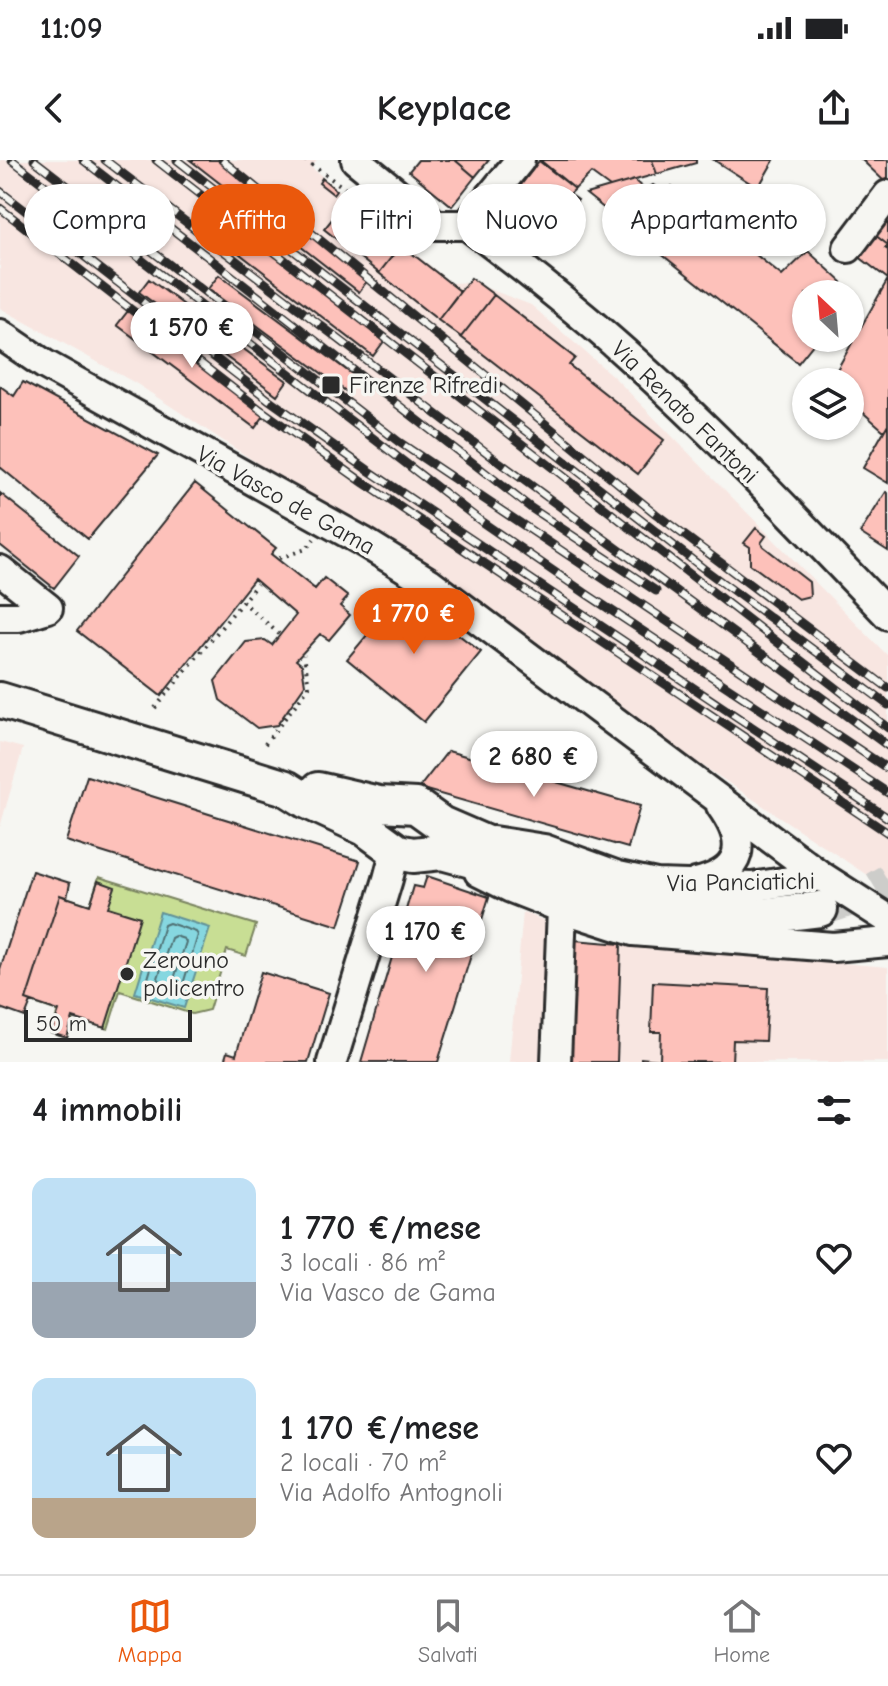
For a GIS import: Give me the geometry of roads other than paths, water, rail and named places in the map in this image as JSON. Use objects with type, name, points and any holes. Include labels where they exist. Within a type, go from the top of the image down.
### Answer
[{"type":"main road","name":"Via Panciatichi","points":[[0,700],[286,788],[320,791],[379,804],[406,804],[420,809],[456,843],[435,852],[408,854],[392,849],[365,828],[286,788]]},
{"type":"main road","points":[[392,849],[384,836],[385,823],[390,813],[406,804]]},
{"type":"main road","points":[[456,843],[508,853],[555,893],[592,896],[638,909],[754,917],[820,893]]},
{"type":"street","points":[[356,160],[436,225],[457,225]]},
{"type":"street","points":[[500,184],[520,160]]},
{"type":"street","points":[[848,248],[888,195]]},
{"type":"street","name":"Via Renato Fantoni","points":[[507,256],[557,294],[635,362],[717,439],[888,615]]},
{"type":"street","name":"Via Vasco de Gama","points":[[0,334],[44,364],[362,541],[430,583],[714,796],[820,893]]},
{"type":"street","points":[[0,570],[48,608],[19,617],[0,617]]},
{"type":"street","name":"Via Vasco de Gama","points":[[680,887],[716,878],[729,869],[737,856],[739,843],[735,828],[714,796]]},
{"type":"street","name":"Via Panciatichi","points":[[456,843],[501,843],[544,849],[636,881],[680,887],[752,887],[820,893],[888,919]]},
{"type":"street","points":[[332,1062],[388,879],[393,860],[392,849]]},
{"type":"street","points":[[555,893],[556,1062]]},
{"type":"street","name":"Via Panciatichi","points":[[555,893],[633,931],[833,947],[888,942]]},
{"type":"water","points":[[160,912],[210,928],[184,1008],[135,993]]},
{"type":"tunnel","points":[[828,907],[866,894],[888,881]]},
{"type":"railway","points":[[12,160],[482,522],[888,793]]},
{"type":"railway","points":[[34,160],[399,442],[888,769]]},
{"type":"railway","points":[[83,160],[531,508],[656,591]]},
{"type":"railway","points":[[105,160],[499,462],[888,746]]},
{"type":"railway","points":[[156,160],[888,728]]},
{"type":"railway","points":[[177,160],[704,569],[888,705]]},
{"type":"railway","points":[[222,160],[656,514],[888,688]]},
{"type":"railway","points":[[0,191],[268,399],[368,470],[888,818]]},
{"type":"railway","points":[[0,208],[261,410],[364,483],[888,833]]},
{"type":"place","name":"Firenze Rifredi","points":[[331,385]]},
{"type":"place","name":"Zerouno policentro","points":[[127,974]]}]
